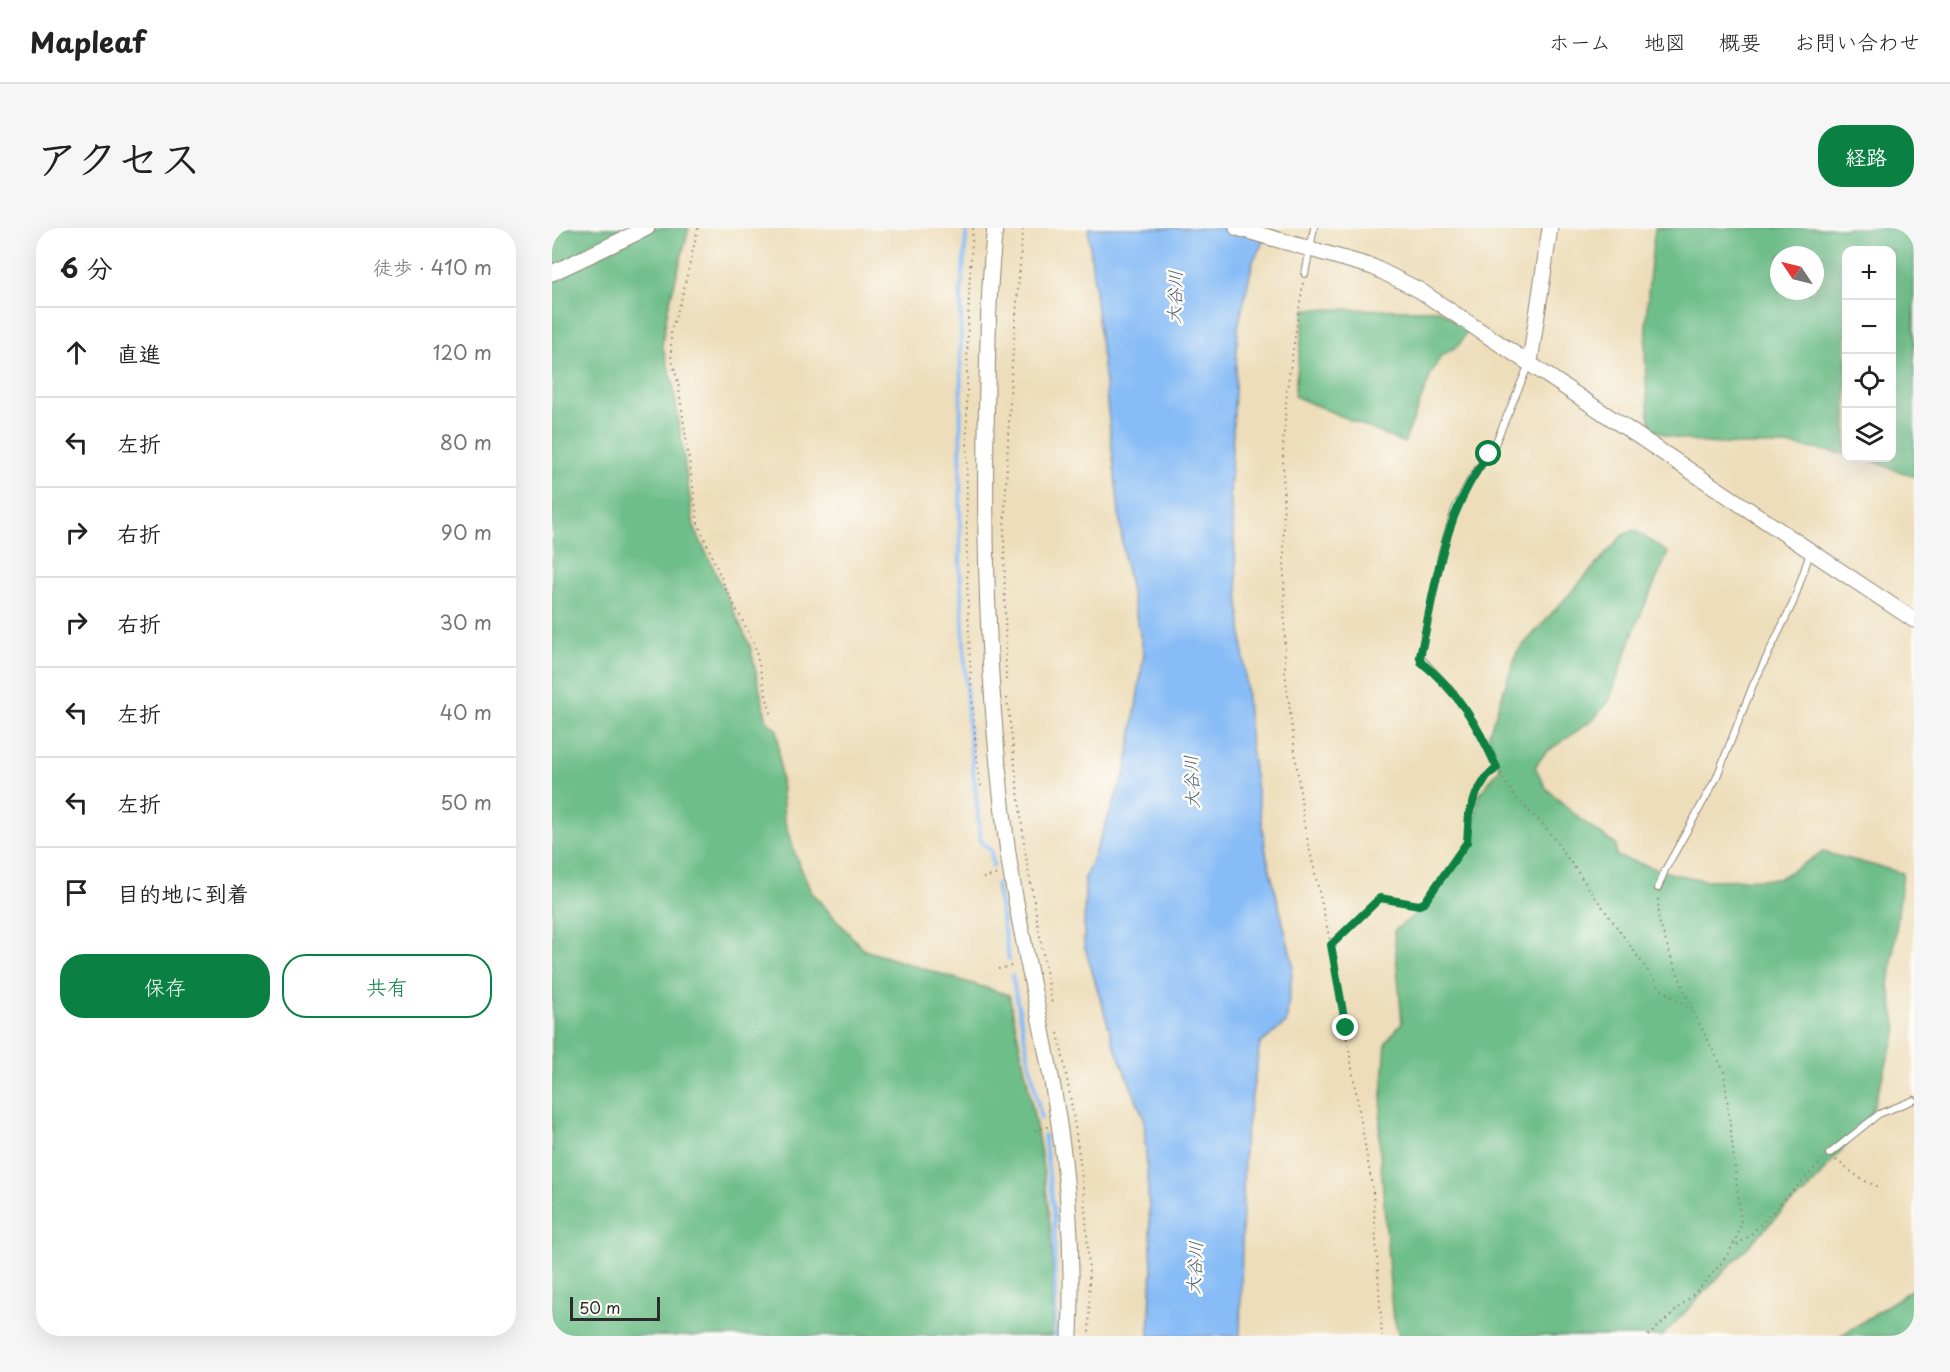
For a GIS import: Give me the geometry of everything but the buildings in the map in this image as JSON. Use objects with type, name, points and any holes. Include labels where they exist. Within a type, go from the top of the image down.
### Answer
[{"type":"street","points":[[552,273],[647,228]]},
{"type":"street","points":[[995,228],[988,338],[986,565],[990,682],[1009,860],[1052,1083],[1065,1170],[1071,1263],[1070,1336]]},
{"type":"street","points":[[1237,228],[1349,259],[1397,277],[1530,362],[1914,620]]},
{"type":"street","points":[[1530,362],[1550,228]]},
{"type":"lane","points":[[1305,274],[1314,228]]},
{"type":"lane","points":[[1455,695],[1420,657],[1442,552],[1460,498],[1495,444],[1530,362]]},
{"type":"lane","points":[[1659,888],[1665,870],[1716,779],[1753,685],[1793,603],[1810,552]]},
{"type":"lane","points":[[1829,1154],[1879,1114],[1914,1100]]},
{"type":"path","points":[[698,228],[681,301],[671,330],[671,356],[678,382],[698,523],[722,579],[754,643],[771,716]]},
{"type":"path","points":[[973,228],[968,286],[965,579],[972,713],[980,786],[1000,787]]},
{"type":"path","points":[[1023,228],[1011,376],[1004,532],[1006,690],[1025,851],[1053,1012]]},
{"type":"path","points":[[1305,274],[1296,316],[1287,390],[1284,447],[1282,560],[1285,672],[1304,824],[1331,945],[1373,1192],[1382,1336]]},
{"type":"path","points":[[1455,695],[1475,722],[1497,768],[1515,797],[1546,828],[1661,989],[1693,1012]]},
{"type":"path","points":[[1331,945],[1380,898],[1419,905],[1424,903],[1467,842],[1469,814],[1476,794],[1487,776],[1497,768]]},
{"type":"path","points":[[1659,888],[1659,921],[1693,1012],[1724,1071],[1740,1197],[1740,1234],[1735,1246]]},
{"type":"path","points":[[998,969],[1027,962]]},
{"type":"path","points":[[1058,1033],[1074,1107],[1083,1177],[1090,1275],[1089,1336]]},
{"type":"path","points":[[1648,1336],[1829,1154],[1861,1179],[1881,1188]]},
{"type":"green space","points":[[552,228],[689,228],[668,308],[662,345],[673,383],[694,527],[750,646],[767,722],[777,729],[784,819],[795,854],[811,892],[864,950],[1009,995],[1043,1164],[1052,1250],[1052,1336],[552,1336]]},
{"type":"green space","points":[[1655,228],[1914,228],[1914,477],[1875,462],[1896,462],[1896,246],[1842,246],[1842,453],[1806,447],[1696,442],[1663,434],[1651,427],[1645,353],[1647,302]]},
{"type":"green space","points":[[1305,309],[1439,310],[1468,329],[1459,345],[1441,356],[1432,372],[1404,443],[1294,396]]},
{"type":"green space","points":[[1635,530],[1668,553],[1636,625],[1609,701],[1593,720],[1545,753],[1535,767],[1546,788],[1581,820],[1616,845],[1616,856],[1673,874],[1705,880],[1778,879],[1823,852],[1903,873],[1889,987],[1897,1030],[1871,1114],[1805,1194],[1787,1206],[1662,1336],[1399,1336],[1392,1311],[1379,1137],[1386,1042],[1402,1023],[1394,931],[1426,906],[1471,842],[1479,795],[1500,768],[1488,736],[1517,652],[1623,535]]},
{"type":"green space","points":[[1914,1288],[1914,1336],[1841,1336]]},
{"type":"water","name":"大谷川","points":[[1088,228],[1265,228],[1262,244],[1253,261],[1238,327],[1230,493],[1251,748],[1266,853],[1293,964],[1286,1023],[1260,1044],[1244,1146],[1240,1336],[1149,1336],[1152,1267],[1144,1118],[1114,1045],[1084,944],[1085,878],[1126,771],[1144,654],[1124,558]]},
{"type":"waterway","points":[[967,228],[961,291],[960,568],[968,722],[981,842],[991,850],[993,866]]},
{"type":"waterway","points":[[996,884],[1009,959]]},
{"type":"waterway","points":[[1012,975],[1041,1119]]},
{"type":"waterway","points":[[1044,1135],[1054,1215],[1056,1336]]},
{"type":"route","points":[[1346,1028],[1331,945],[1373,902],[1380,898],[1419,905],[1424,903],[1467,842],[1470,830],[1469,814],[1476,794],[1487,776],[1497,768],[1475,722],[1443,680],[1421,662],[1420,657],[1442,552],[1455,509],[1477,469],[1489,454]]}]
